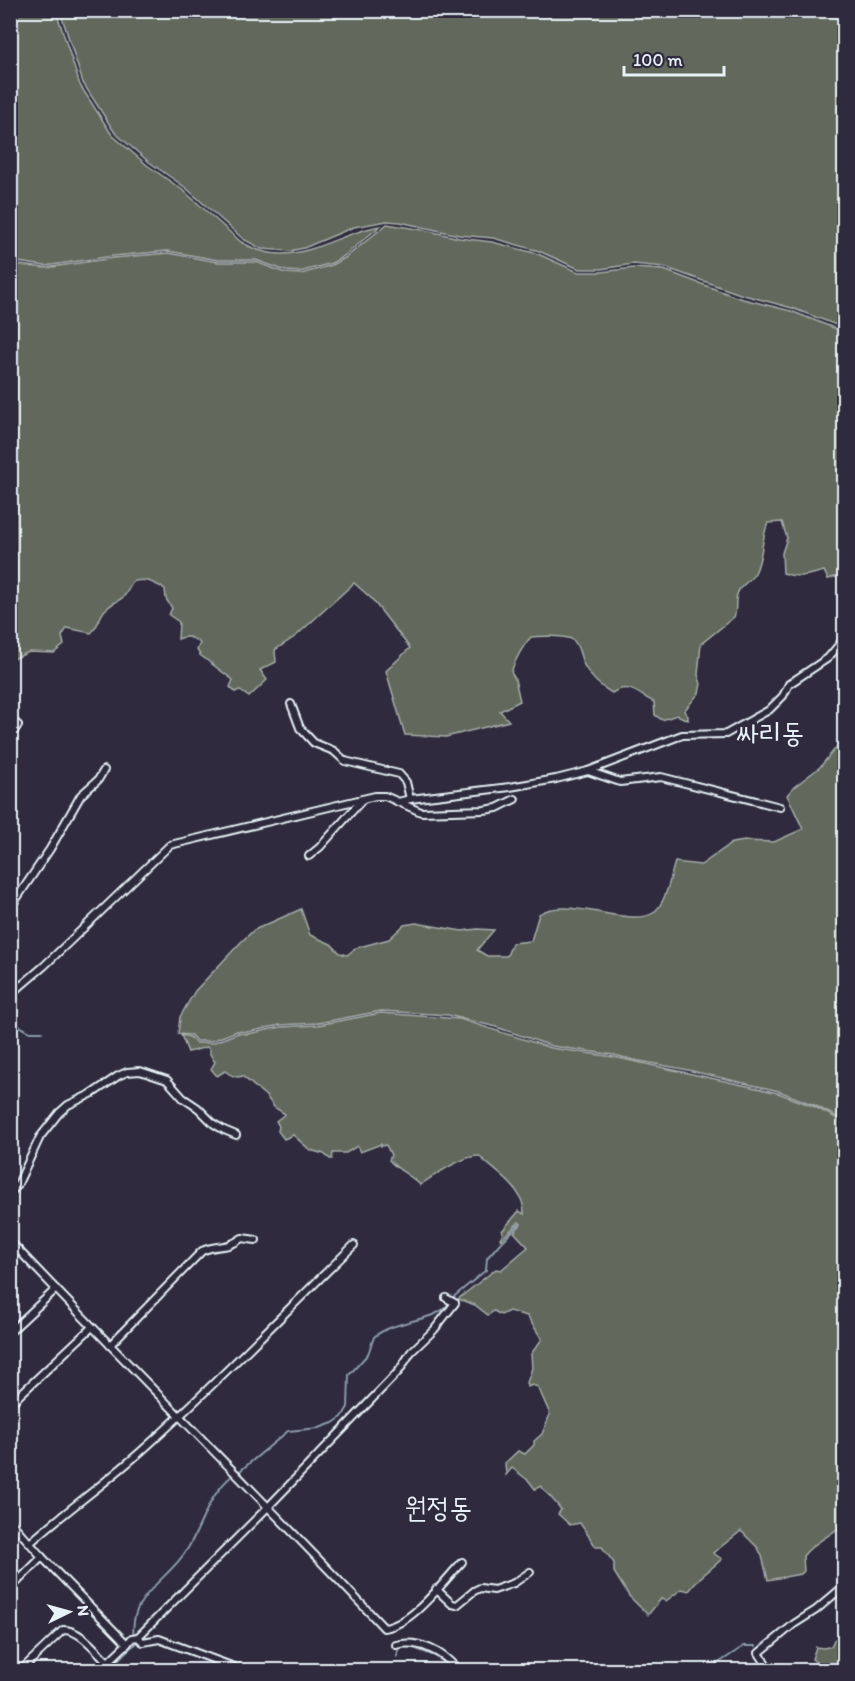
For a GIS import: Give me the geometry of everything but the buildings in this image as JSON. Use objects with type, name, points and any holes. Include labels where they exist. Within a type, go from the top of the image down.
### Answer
[{"type":"street","points":[[398,802],[510,787],[588,771],[682,735],[726,734],[769,710],[783,696],[789,684],[823,662],[844,639]]},
{"type":"street","points":[[291,704],[300,728],[314,743],[334,751],[345,761],[399,774],[406,782],[410,799]]},
{"type":"street","points":[[10,718],[18,725],[10,736]]},
{"type":"street","points":[[10,903],[19,895],[50,849],[81,795],[98,780],[104,770]]},
{"type":"street","points":[[588,771],[620,782],[661,777],[780,807]]},
{"type":"street","points":[[10,995],[44,966],[170,844],[385,796],[421,812],[484,810],[497,808],[515,799]]},
{"type":"street","points":[[309,856],[364,799]]},
{"type":"street","points":[[10,1193],[17,1186],[40,1137],[58,1113],[127,1072],[140,1071],[167,1080],[183,1098],[198,1108],[214,1124],[236,1135]]},
{"type":"street","points":[[110,1345],[202,1251],[210,1247],[231,1246],[242,1238],[256,1240]]},
{"type":"street","points":[[10,1241],[92,1328],[269,1506],[384,1628],[405,1621],[462,1562]]},
{"type":"street","points":[[31,1542],[116,1474],[179,1417],[354,1245]]},
{"type":"street","points":[[10,1332],[56,1289]]},
{"type":"street","points":[[21,1671],[63,1630],[76,1633],[108,1662],[127,1644],[138,1638],[399,1371],[411,1352],[434,1330],[455,1302],[446,1298]]},
{"type":"street","points":[[10,1404],[92,1328]]},
{"type":"street","points":[[10,1521],[127,1644]]},
{"type":"street","points":[[10,1589],[42,1557]]},
{"type":"street","points":[[436,1589],[452,1604],[457,1605],[480,1588],[494,1590],[514,1583],[530,1572]]},
{"type":"street","points":[[770,1671],[759,1653],[844,1586]]},
{"type":"street","points":[[138,1638],[159,1639],[242,1671]]},
{"type":"street","points":[[396,1645],[406,1642],[421,1645],[451,1661],[457,1670]]},
{"type":"green space","points":[[11,10],[56,11],[80,85],[112,135],[147,165],[184,191],[241,242],[260,251],[277,254],[294,253],[380,226],[332,263],[300,272],[286,271],[256,260],[218,260],[168,251],[45,266],[11,261]]},
{"type":"green space","points":[[60,11],[844,11],[844,328],[792,308],[740,294],[664,267],[633,264],[601,269],[579,269],[539,251],[493,238],[459,235],[400,222],[387,221],[354,227],[304,248],[290,251],[262,249],[243,239],[186,188],[149,162],[115,133],[83,83]]},
{"type":"green space","points":[[387,224],[492,242],[538,254],[578,272],[633,268],[664,270],[739,298],[791,311],[844,332],[844,580],[842,575],[828,579],[824,571],[799,576],[783,573],[782,553],[787,538],[782,522],[768,523],[758,567],[737,593],[734,617],[701,644],[698,675],[701,684],[699,693],[684,711],[688,720],[677,715],[662,720],[655,715],[654,702],[633,690],[624,689],[612,693],[590,675],[573,640],[540,636],[531,637],[527,641],[511,672],[520,701],[500,711],[509,721],[446,737],[405,735],[386,671],[410,648],[371,598],[354,583],[296,636],[275,650],[276,662],[260,670],[267,680],[249,697],[239,690],[235,692],[230,687],[233,680],[200,655],[197,650],[200,643],[189,637],[178,639],[179,622],[169,615],[172,608],[166,599],[165,589],[145,580],[132,582],[123,597],[104,611],[91,633],[67,628],[62,636],[64,645],[54,653],[29,652],[11,660],[11,264],[45,268],[168,253],[218,262],[256,262],[285,273],[301,274],[332,265],[345,258]]},
{"type":"green space","points":[[844,738],[844,1123],[814,1105],[779,1091],[614,1055],[552,1046],[496,1027],[448,1015],[381,1011],[318,1023],[280,1025],[248,1032],[237,1031],[211,1041],[196,1041],[191,1035],[178,1034],[180,1017],[195,991],[241,942],[254,930],[301,909],[310,935],[331,944],[340,953],[347,955],[356,948],[389,939],[404,925],[416,923],[462,931],[494,930],[477,950],[487,956],[507,956],[512,943],[531,941],[539,914],[551,909],[581,909],[630,917],[643,917],[653,913],[665,896],[675,862],[701,865],[732,843],[774,842],[803,829],[787,795],[820,767]]},
{"type":"green space","points":[[381,1013],[460,1019],[551,1048],[614,1057],[778,1093],[813,1106],[838,1119],[844,1126],[844,1523],[812,1546],[803,1556],[804,1571],[801,1574],[768,1580],[758,1548],[741,1531],[713,1553],[722,1559],[689,1591],[682,1589],[666,1601],[661,1599],[648,1615],[629,1596],[614,1572],[614,1563],[602,1547],[596,1547],[580,1523],[570,1525],[558,1514],[561,1510],[541,1486],[535,1489],[529,1481],[512,1468],[506,1475],[505,1463],[518,1451],[525,1454],[534,1445],[534,1441],[542,1434],[550,1414],[538,1387],[532,1385],[528,1387],[527,1383],[532,1368],[531,1354],[542,1339],[527,1316],[509,1311],[501,1315],[494,1311],[488,1315],[475,1305],[458,1299],[496,1269],[501,1270],[528,1247],[514,1232],[521,1224],[519,1222],[501,1240],[500,1238],[502,1231],[519,1211],[524,1214],[520,1196],[514,1188],[479,1156],[458,1162],[420,1185],[389,1160],[391,1155],[386,1145],[381,1146],[381,1144],[360,1152],[357,1146],[346,1153],[333,1153],[330,1159],[324,1154],[310,1150],[293,1135],[284,1139],[278,1131],[279,1126],[276,1121],[285,1114],[274,1107],[266,1096],[242,1076],[235,1077],[225,1071],[217,1076],[211,1069],[215,1062],[210,1050],[207,1047],[188,1052],[181,1035],[190,1037],[195,1043],[212,1043],[238,1033],[248,1034],[281,1027],[318,1025]]},
{"type":"green space","points":[[844,1633],[844,1670],[817,1670],[816,1662],[812,1659],[816,1647],[831,1646],[834,1640]]},
{"type":"waterway","points":[[10,1021],[30,1032],[42,1032]]},
{"type":"waterway","points":[[503,1241],[519,1224]]},
{"type":"waterway","points":[[451,1299],[486,1270],[487,1258],[501,1242]]},
{"type":"waterway","points":[[240,1471],[288,1431],[319,1428],[342,1417],[348,1407],[349,1375],[368,1354],[374,1337],[393,1327],[435,1314],[449,1303]]},
{"type":"waterway","points":[[135,1645],[133,1628],[136,1613],[142,1601],[180,1560],[194,1538],[212,1500],[233,1475]]},
{"type":"waterway","points":[[108,1670],[144,1639],[159,1637]]},
{"type":"waterway","points":[[164,1638],[255,1670]]},
{"type":"waterway","points":[[408,1646],[435,1656],[451,1667]]},
{"type":"waterway","points":[[708,1670],[744,1646],[756,1646]]},
{"type":"waterway","points":[[397,1657],[399,1647]]},
{"type":"waterway","points":[[506,1670],[531,1666],[556,1670]]},
{"type":"district","name":"싸리동","points":[[770,732]]},
{"type":"district","name":"원정동","points":[[438,1507]]}]
